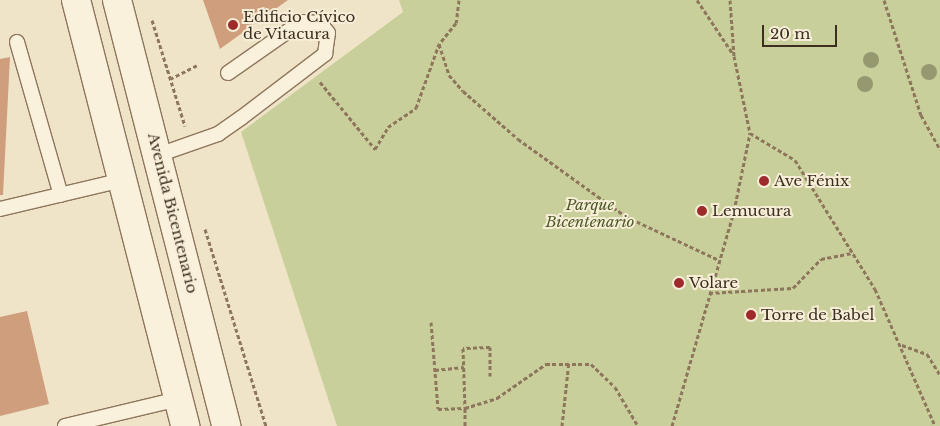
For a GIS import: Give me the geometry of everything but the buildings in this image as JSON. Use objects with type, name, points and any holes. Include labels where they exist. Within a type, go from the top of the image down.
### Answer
[{"type":"main road","points":[[76,0],[185,426]]},
{"type":"main road","name":"Avenida Bicentenario","points":[[117,0],[226,426]]},
{"type":"lane","points":[[158,155],[185,148],[218,134],[325,54],[330,40],[325,28],[307,20],[228,73]]},
{"type":"lane","points":[[17,42],[61,195]]},
{"type":"lane","points":[[0,209],[123,180]]},
{"type":"lane","points":[[65,426],[178,398]]},
{"type":"path","points":[[308,67],[376,149],[388,127],[416,108],[439,44],[456,23],[459,0]]},
{"type":"path","points":[[696,0],[734,56]]},
{"type":"path","points":[[672,426],[719,260],[750,133],[734,56],[730,0]]},
{"type":"path","points":[[884,0],[921,114],[940,148]]},
{"type":"path","points":[[151,18],[187,132],[185,148]]},
{"type":"path","points":[[439,44],[449,75],[518,139],[625,216],[719,260]]},
{"type":"path","points":[[170,79],[197,65]]},
{"type":"path","points":[[750,133],[795,160],[853,253],[902,344],[935,426]]},
{"type":"path","points":[[203,226],[266,426]]},
{"type":"path","points":[[710,293],[793,288],[821,259],[853,253]]},
{"type":"path","points":[[431,322],[438,409],[465,408],[498,398],[546,364],[569,361],[591,364],[603,376],[638,426]]},
{"type":"path","points":[[902,344],[927,354],[940,375]]},
{"type":"path","points":[[465,426],[463,348],[490,347],[490,376]]},
{"type":"path","points":[[562,426],[569,361]]},
{"type":"path","points":[[435,370],[464,367]]},
{"type":"green space","name":"Parque Bicentenario","points":[[399,0],[940,0],[940,426],[337,426],[241,132],[403,12]]},
{"type":"place","name":"Edificio Cívico de Vitacura","points":[[233,25]]},
{"type":"place","name":"Ave Fénix","points":[[764,181]]},
{"type":"place","name":"Lemucura","points":[[702,211]]},
{"type":"place","name":"Volare","points":[[679,283]]},
{"type":"place","name":"Torre de Babel","points":[[751,315]]}]
